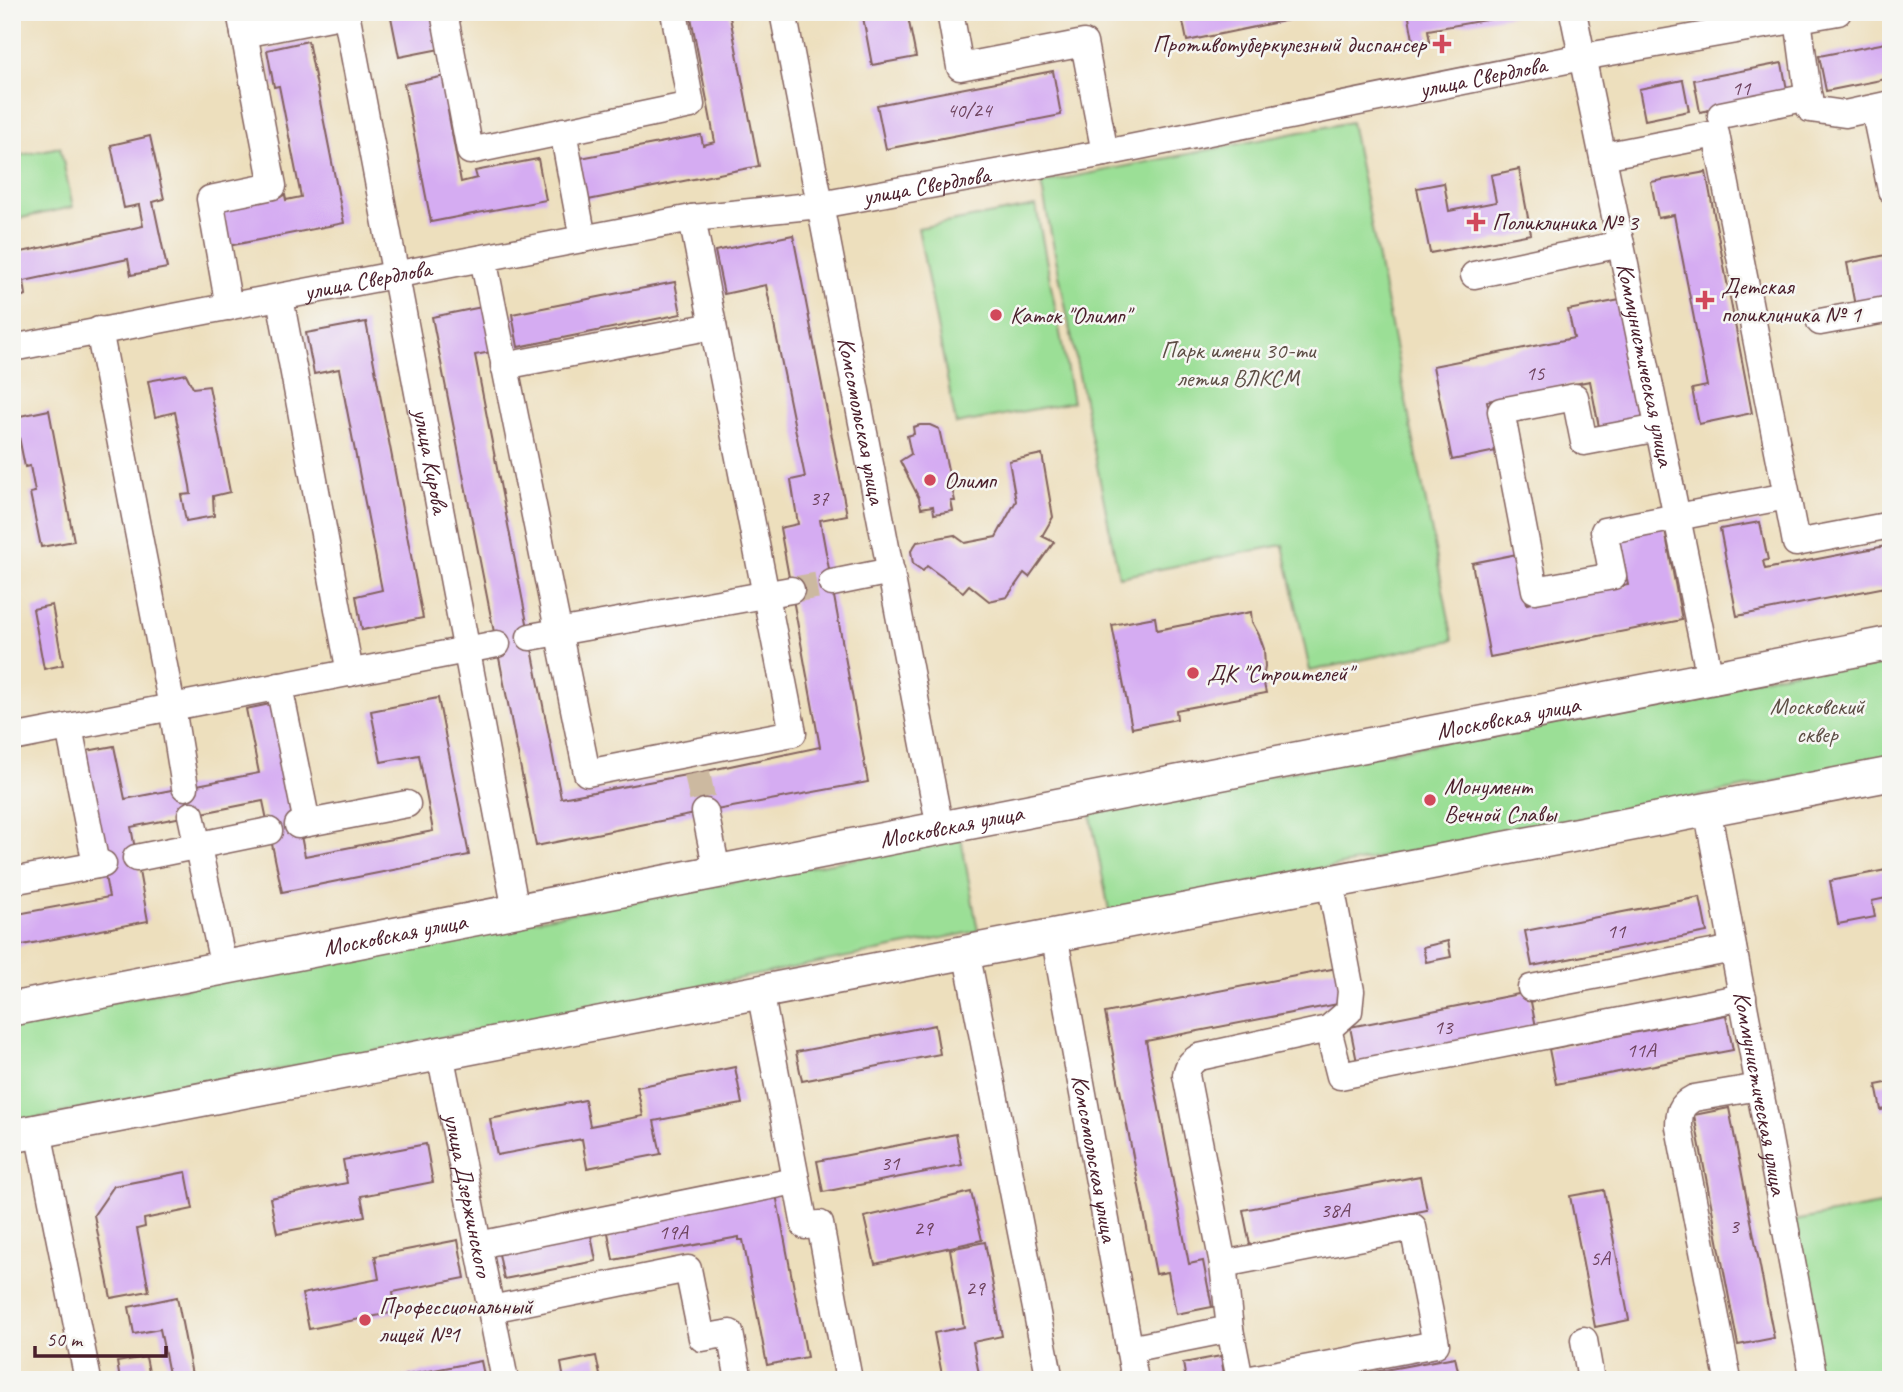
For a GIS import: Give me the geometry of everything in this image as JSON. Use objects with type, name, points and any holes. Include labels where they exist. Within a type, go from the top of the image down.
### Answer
[{"type":"main road","name":"Московская улица","points":[[12,1009],[1891,643]]},
{"type":"main road","points":[[25,1133],[1891,774]]},
{"type":"street","points":[[444,12],[470,151],[691,105],[674,12]]},
{"type":"street","name":"Комсомольская улица","points":[[783,12],[940,828]]},
{"type":"street","points":[[950,12],[960,66],[1084,43],[1105,153]]},
{"type":"street","name":"Коммунистическая улица","points":[[1573,12],[1710,678]]},
{"type":"street","name":"улица Свердлова","points":[[12,348],[692,218],[820,205],[1105,153],[1582,57],[1790,18],[1838,12]]},
{"type":"street","points":[[229,307],[210,199],[273,186],[242,23],[346,13]]},
{"type":"street","name":"улица Кирова","points":[[346,13],[516,911]]},
{"type":"street","points":[[1790,18],[1810,109],[1845,114],[1882,106],[1891,190]]},
{"type":"street","points":[[1721,115],[1809,97]]},
{"type":"street","points":[[563,131],[583,239]]},
{"type":"street","points":[[1602,156],[1716,134],[1796,543],[1891,525]]},
{"type":"street","points":[[483,258],[587,773],[695,763],[793,733],[779,593],[713,326],[692,218]]},
{"type":"street","points":[[1474,275],[1620,244]]},
{"type":"street","points":[[280,298],[349,673]]},
{"type":"street","points":[[1820,322],[1891,309]]},
{"type":"street","points":[[505,366],[713,326]]},
{"type":"street","points":[[99,330],[185,787]]},
{"type":"street","points":[[1659,428],[1584,442],[1575,397],[1501,411],[1535,590],[1613,576],[1604,531],[1787,496]]},
{"type":"street","points":[[832,583],[891,571]]},
{"type":"street","points":[[530,638],[779,593]]},
{"type":"street","points":[[12,738],[497,644]]},
{"type":"street","points":[[279,686],[303,824],[407,804]]},
{"type":"street","points":[[12,881],[100,865],[69,727]]},
{"type":"street","name":"Коммунистическая улица","points":[[1707,808],[1814,1380]]},
{"type":"street","points":[[705,812],[717,872]]},
{"type":"street","points":[[191,815],[224,968]]},
{"type":"street","points":[[136,858],[269,831]]},
{"type":"street","points":[[1240,1380],[1230,1329],[1223,1264],[1186,1075],[1191,1062],[1199,1057],[1328,1030],[1349,1011],[1351,991],[1330,881]]},
{"type":"street","name":"Комсомольская улица","points":[[1054,934],[1135,1380]]},
{"type":"street","points":[[1531,988],[1733,949]]},
{"type":"street","points":[[966,951],[1050,1380]]},
{"type":"street","points":[[760,991],[804,1226],[820,1224],[849,1380]]},
{"type":"street","points":[[1328,1030],[1340,1076],[1742,997]]},
{"type":"street","name":"улица Дзержинского","points":[[440,1053],[505,1380]]},
{"type":"street","points":[[1728,1380],[1679,1116],[1686,1102],[1694,1098],[1759,1087]]},
{"type":"street","points":[[25,1133],[88,1380]]},
{"type":"street","points":[[478,1245],[795,1181]]},
{"type":"street","points":[[1223,1264],[1413,1227],[1416,1240],[1436,1345],[1246,1380]]},
{"type":"street","points":[[491,1309],[688,1269],[702,1338],[730,1333],[739,1380]]},
{"type":"street","points":[[1129,1349],[1230,1329]]},
{"type":"street","points":[[1584,1340],[1591,1380]]},
{"type":"green space","name":"Парк имени 30-ти летия ВЛКСМ","points":[[1351,122],[1453,640],[1310,671],[1283,545],[1119,577],[1041,183]]},
{"type":"green space","points":[[60,147],[73,207],[12,220],[12,157]]},
{"type":"green space","name":"Каток \"Олимп\"","points":[[1036,206],[1073,402],[956,424],[918,228]]},
{"type":"green space","name":"Московский сквер","points":[[1891,652],[1891,759],[1109,910],[1090,812]]},
{"type":"green space","points":[[961,838],[978,931],[12,1123],[12,1021]]},
{"type":"green space","points":[[1891,1203],[1891,1380],[1819,1380],[1789,1222]]},
{"type":"building","points":[[390,12],[433,12],[440,49],[399,57]]},
{"type":"building","points":[[690,12],[729,12],[759,166],[578,202],[570,160],[701,135],[703,145],[715,142]]},
{"type":"building","points":[[862,12],[907,12],[916,57],[872,65]]},
{"type":"building","points":[[1181,12],[1323,12],[1323,13],[1187,41]]},
{"type":"building","points":[[1408,12],[1520,14],[1428,30],[1430,42],[1414,45]]},
{"type":"building","points":[[308,41],[344,223],[228,246],[221,208],[285,195],[286,200],[301,197],[279,86],[274,87],[267,50]]},
{"type":"building","points":[[1891,42],[1891,78],[1826,91],[1819,56]]},
{"type":"building","points":[[1782,63],[1788,95],[1700,112],[1694,80]]},
{"type":"building","points":[[1053,71],[1061,115],[886,149],[877,105]]},
{"type":"building","points":[[446,76],[453,110],[448,111],[461,182],[477,178],[475,171],[538,159],[546,200],[431,222],[404,84]]},
{"type":"building","points":[[1683,80],[1689,111],[1645,120],[1639,89]]},
{"type":"building","points":[[150,136],[164,199],[153,202],[167,268],[131,275],[128,259],[24,281],[26,295],[12,299],[12,254],[143,226],[139,205],[124,208],[111,145]]},
{"type":"building","name":"Поликлиника № 3","points":[[1519,169],[1531,234],[1430,253],[1417,188],[1444,183],[1449,211],[1496,202],[1491,175]]},
{"type":"building","points":[[1706,172],[1752,413],[1699,424],[1692,389],[1707,386],[1674,215],[1658,218],[1651,182]]},
{"type":"building","points":[[793,235],[847,515],[820,520],[868,782],[536,846],[432,317],[487,306],[496,351],[475,355],[561,798],[820,747],[780,528],[798,524],[791,480],[805,477],[766,285],[724,294],[715,251]]},
{"type":"building","points":[[1891,254],[1891,300],[1855,306],[1847,263]]},
{"type":"building","points":[[675,282],[681,314],[518,347],[512,314]]},
{"type":"building","points":[[1620,300],[1644,423],[1600,432],[1590,381],[1487,401],[1496,451],[1452,460],[1433,366],[1574,338],[1568,310]]},
{"type":"building","points":[[366,322],[423,618],[362,630],[356,596],[382,590],[339,369],[314,374],[306,333]]},
{"type":"building","points":[[186,374],[193,388],[209,386],[230,492],[213,496],[214,516],[186,521],[181,495],[191,494],[175,412],[155,417],[148,381]]},
{"type":"building","points":[[49,410],[74,541],[41,547],[30,493],[35,492],[30,466],[25,467],[15,417]]},
{"type":"building","name":"Олимп","points":[[920,425],[939,429],[955,501],[951,501],[953,511],[934,514],[933,506],[921,508],[919,498],[900,461],[911,454],[907,436],[914,434],[913,427]]},
{"type":"building","points":[[1042,454],[1053,517],[1042,536],[1054,542],[1029,577],[1024,573],[1007,597],[989,601],[969,585],[963,592],[927,566],[923,571],[913,564],[911,551],[917,542],[954,535],[965,543],[996,537],[1016,501],[1009,461]]},
{"type":"building","points":[[1760,522],[1768,560],[1763,561],[1765,569],[1891,545],[1891,586],[1737,616],[1720,529]]},
{"type":"building","points":[[1664,525],[1682,620],[1490,657],[1472,563],[1517,554],[1527,604],[1628,585],[1618,534]]},
{"type":"building","points":[[52,605],[63,665],[44,669],[33,609]]},
{"type":"building","name":"ДК \"Строителей\"","points":[[1251,612],[1252,622],[1264,649],[1263,679],[1266,693],[1176,710],[1177,719],[1132,728],[1112,625],[1155,617],[1157,630]]},
{"type":"building","points":[[438,698],[469,855],[282,892],[263,801],[131,827],[148,921],[12,947],[12,915],[109,897],[81,752],[114,746],[125,799],[259,773],[246,709],[275,703],[305,856],[433,831],[419,755],[381,762],[371,711]]},
{"type":"building","points":[[1891,869],[1891,897],[1872,901],[1875,917],[1838,924],[1830,881]]},
{"type":"building","points":[[1700,897],[1707,932],[1532,966],[1525,931]]},
{"type":"building","points":[[1448,941],[1451,957],[1426,962],[1423,947]]},
{"type":"building","points":[[1337,968],[1343,1003],[1146,1041],[1189,1264],[1203,1261],[1212,1307],[1176,1314],[1168,1272],[1156,1274],[1105,1013]]},
{"type":"building","points":[[1529,992],[1536,1027],[1357,1062],[1350,1027]]},
{"type":"building","points":[[1726,1015],[1733,1050],[1556,1084],[1549,1049]]},
{"type":"building","points":[[935,1025],[940,1054],[802,1081],[796,1052]]},
{"type":"building","points":[[735,1067],[742,1104],[654,1121],[661,1154],[587,1168],[582,1139],[497,1155],[490,1119],[585,1100],[590,1126],[643,1116],[637,1087]]},
{"type":"building","points":[[1891,1082],[1891,1108],[1881,1110],[1876,1085]]},
{"type":"building","points":[[1729,1108],[1774,1338],[1738,1345],[1694,1115]]},
{"type":"building","points":[[956,1134],[962,1165],[823,1192],[817,1161]]},
{"type":"building","points":[[426,1144],[433,1182],[361,1196],[365,1216],[277,1233],[270,1198],[347,1183],[343,1160]]},
{"type":"building","points":[[186,1172],[193,1209],[144,1219],[145,1227],[137,1229],[149,1291],[111,1298],[94,1215],[114,1186]]},
{"type":"building","points":[[1420,1176],[1427,1210],[1250,1245],[1243,1210]]},
{"type":"building","points":[[775,1189],[807,1357],[767,1365],[743,1240],[739,1240],[739,1237],[613,1260],[607,1227]]},
{"type":"building","points":[[1604,1190],[1629,1320],[1595,1327],[1570,1196]]},
{"type":"building","points":[[971,1192],[982,1240],[875,1264],[864,1217]]},
{"type":"building","points":[[590,1230],[596,1261],[504,1279],[498,1249]]},
{"type":"building","points":[[458,1240],[465,1278],[393,1292],[396,1312],[309,1329],[302,1294],[379,1279],[375,1256]]},
{"type":"building","points":[[985,1242],[1002,1336],[973,1342],[980,1380],[943,1380],[934,1333],[964,1327],[950,1249]]},
{"type":"building","points":[[177,1297],[193,1380],[120,1380],[117,1362],[146,1357],[150,1377],[169,1374],[160,1329],[134,1334],[129,1307]]},
{"type":"building","points":[[596,1356],[601,1380],[564,1380],[561,1363]]},
{"type":"building","points":[[1221,1356],[1225,1380],[1186,1380],[1183,1363]]},
{"type":"building","points":[[1455,1357],[1460,1380],[1342,1380],[1342,1378]]},
{"type":"building","points":[[481,1361],[485,1380],[399,1380],[398,1377]]},
{"type":"tunnel","points":[[791,590],[832,583]]},
{"type":"tunnel","points":[[697,773],[705,812]]},
{"type":"place","name":"Противотуберкулезный диспансер","points":[[1442,44]]},
{"type":"place","name":"Поликлиника № 3","points":[[1476,222]]},
{"type":"place","name":"Детская поликлиника № 1","points":[[1705,300]]},
{"type":"place","name":"Каток \"Олимп\"","points":[[996,315]]},
{"type":"place","name":"Олимп","points":[[930,480]]},
{"type":"place","name":"ДК \"Строителей\"","points":[[1193,673]]},
{"type":"place","name":"Монумент Вечной Славы","points":[[1430,800]]},
{"type":"place","name":"Профессиональный лицей №1","points":[[365,1320]]}]
